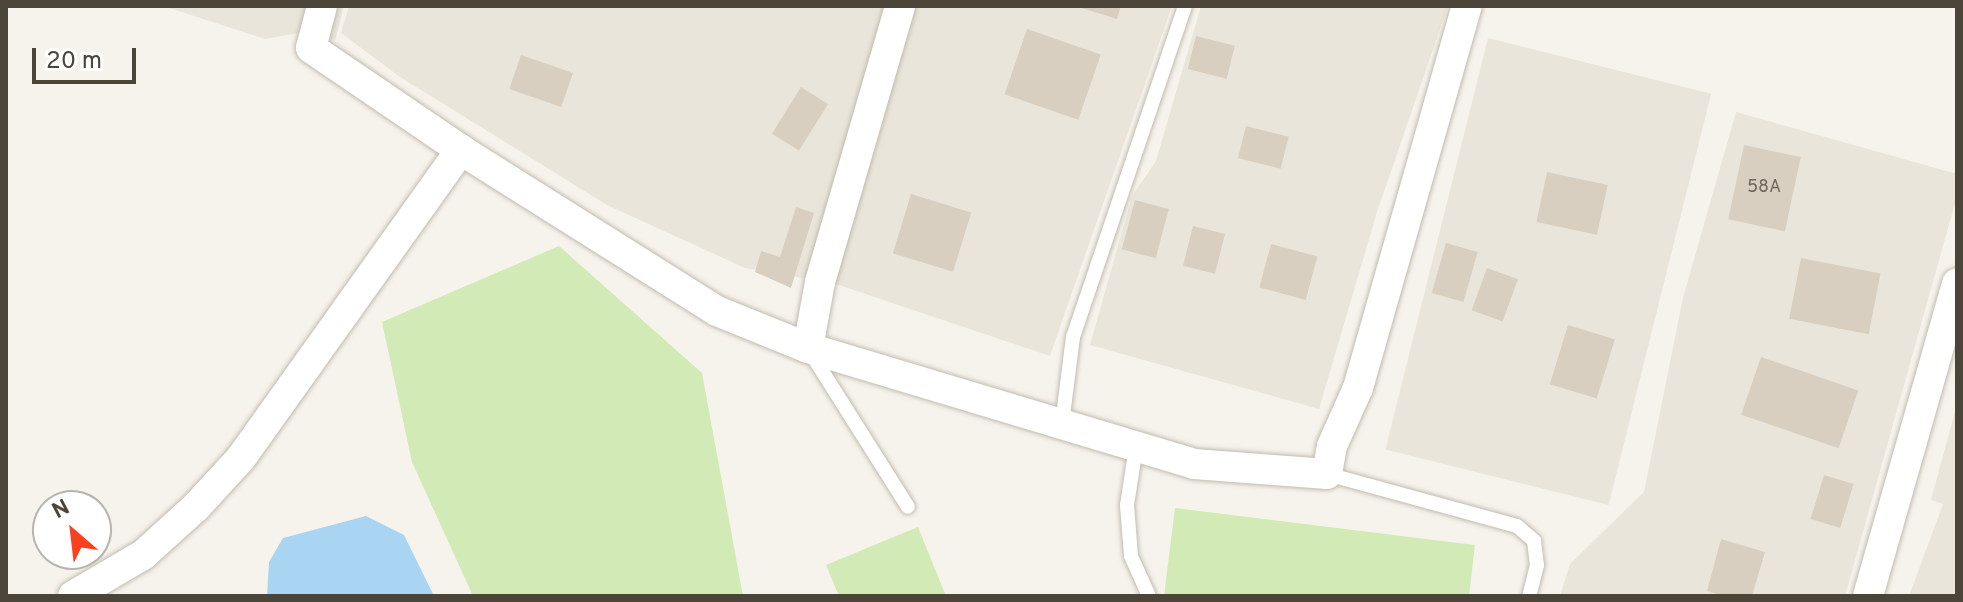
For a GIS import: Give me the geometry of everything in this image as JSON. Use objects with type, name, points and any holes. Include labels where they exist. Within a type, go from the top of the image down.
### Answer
[{"type":"street","points":[[322,6],[311,48],[461,150],[717,311],[808,348],[1194,464],[1327,474],[1332,446],[1358,388],[1467,6]]},
{"type":"street","points":[[808,348],[820,282],[900,6]]},
{"type":"street","points":[[73,596],[143,555],[196,507],[241,458],[461,150]]},
{"type":"street","points":[[1868,596],[1957,283]]},
{"type":"lane","points":[[1062,424],[1073,337],[1185,6]]},
{"type":"lane","points":[[808,348],[908,507]]},
{"type":"lane","points":[[1136,447],[1127,505],[1131,556],[1149,596]]},
{"type":"lane","points":[[1327,474],[1517,526],[1534,541],[1537,565],[1529,596]]},
{"type":"shaded area","points":[[163,6],[344,6],[335,41],[315,30],[265,39]]},
{"type":"shaded area","points":[[349,6],[1172,6],[1050,356],[836,284],[745,268],[607,205],[400,77],[341,33]]},
{"type":"shaded area","points":[[1201,6],[1448,6],[1377,212],[1319,409],[1090,345],[1132,196],[1156,161]]},
{"type":"shaded area","points":[[1488,38],[1711,94],[1609,505],[1385,449]]},
{"type":"shaded area","points":[[1736,112],[1957,174],[1957,196],[1845,596],[1560,596],[1570,564],[1644,492],[1683,298]]},
{"type":"shaded area","points":[[1957,404],[1957,596],[1909,596],[1943,504],[1931,500]]},
{"type":"green space","points":[[559,246],[702,373],[743,596],[473,596],[412,462],[382,322]]},
{"type":"green space","points":[[1175,508],[1475,545],[1469,596],[1164,596]]},
{"type":"green space","points":[[918,527],[946,596],[839,596],[826,565]]},
{"type":"water","points":[[366,516],[404,535],[434,596],[267,596],[269,562],[283,538]]},
{"type":"building","points":[[1075,6],[1121,6],[1117,19]]},
{"type":"building","points":[[1027,29],[1101,54],[1078,120],[1005,94]]},
{"type":"building","points":[[1196,36],[1235,46],[1227,79],[1188,69]]},
{"type":"building","points":[[521,55],[573,73],[561,107],[509,89]]},
{"type":"building","points":[[801,87],[828,104],[799,151],[772,134]]},
{"type":"building","points":[[1246,126],[1289,137],[1281,169],[1238,158]]},
{"type":"building","points":[[1744,145],[1801,157],[1785,231],[1728,219]]},
{"type":"building","points":[[1547,172],[1608,185],[1597,235],[1536,222]]},
{"type":"building","points":[[911,194],[971,212],[953,272],[893,253]]},
{"type":"building","points":[[1135,200],[1169,209],[1156,258],[1122,249]]},
{"type":"building","points":[[796,207],[814,213],[791,288],[755,272],[761,251],[780,257]]},
{"type":"building","points":[[1193,226],[1225,234],[1215,274],[1183,266]]},
{"type":"building","points":[[1446,243],[1478,252],[1463,302],[1432,293]]},
{"type":"building","points":[[1271,244],[1317,256],[1306,300],[1259,287]]},
{"type":"building","points":[[1801,258],[1881,273],[1869,334],[1789,319]]},
{"type":"building","points":[[1487,268],[1518,279],[1503,322],[1472,310]]},
{"type":"building","points":[[1568,325],[1615,339],[1597,399],[1550,384]]},
{"type":"building","points":[[1761,357],[1858,391],[1839,448],[1741,415]]},
{"type":"building","points":[[1824,475],[1854,484],[1840,528],[1811,519]]},
{"type":"building","points":[[1721,539],[1765,552],[1752,596],[1723,596],[1707,591]]}]
